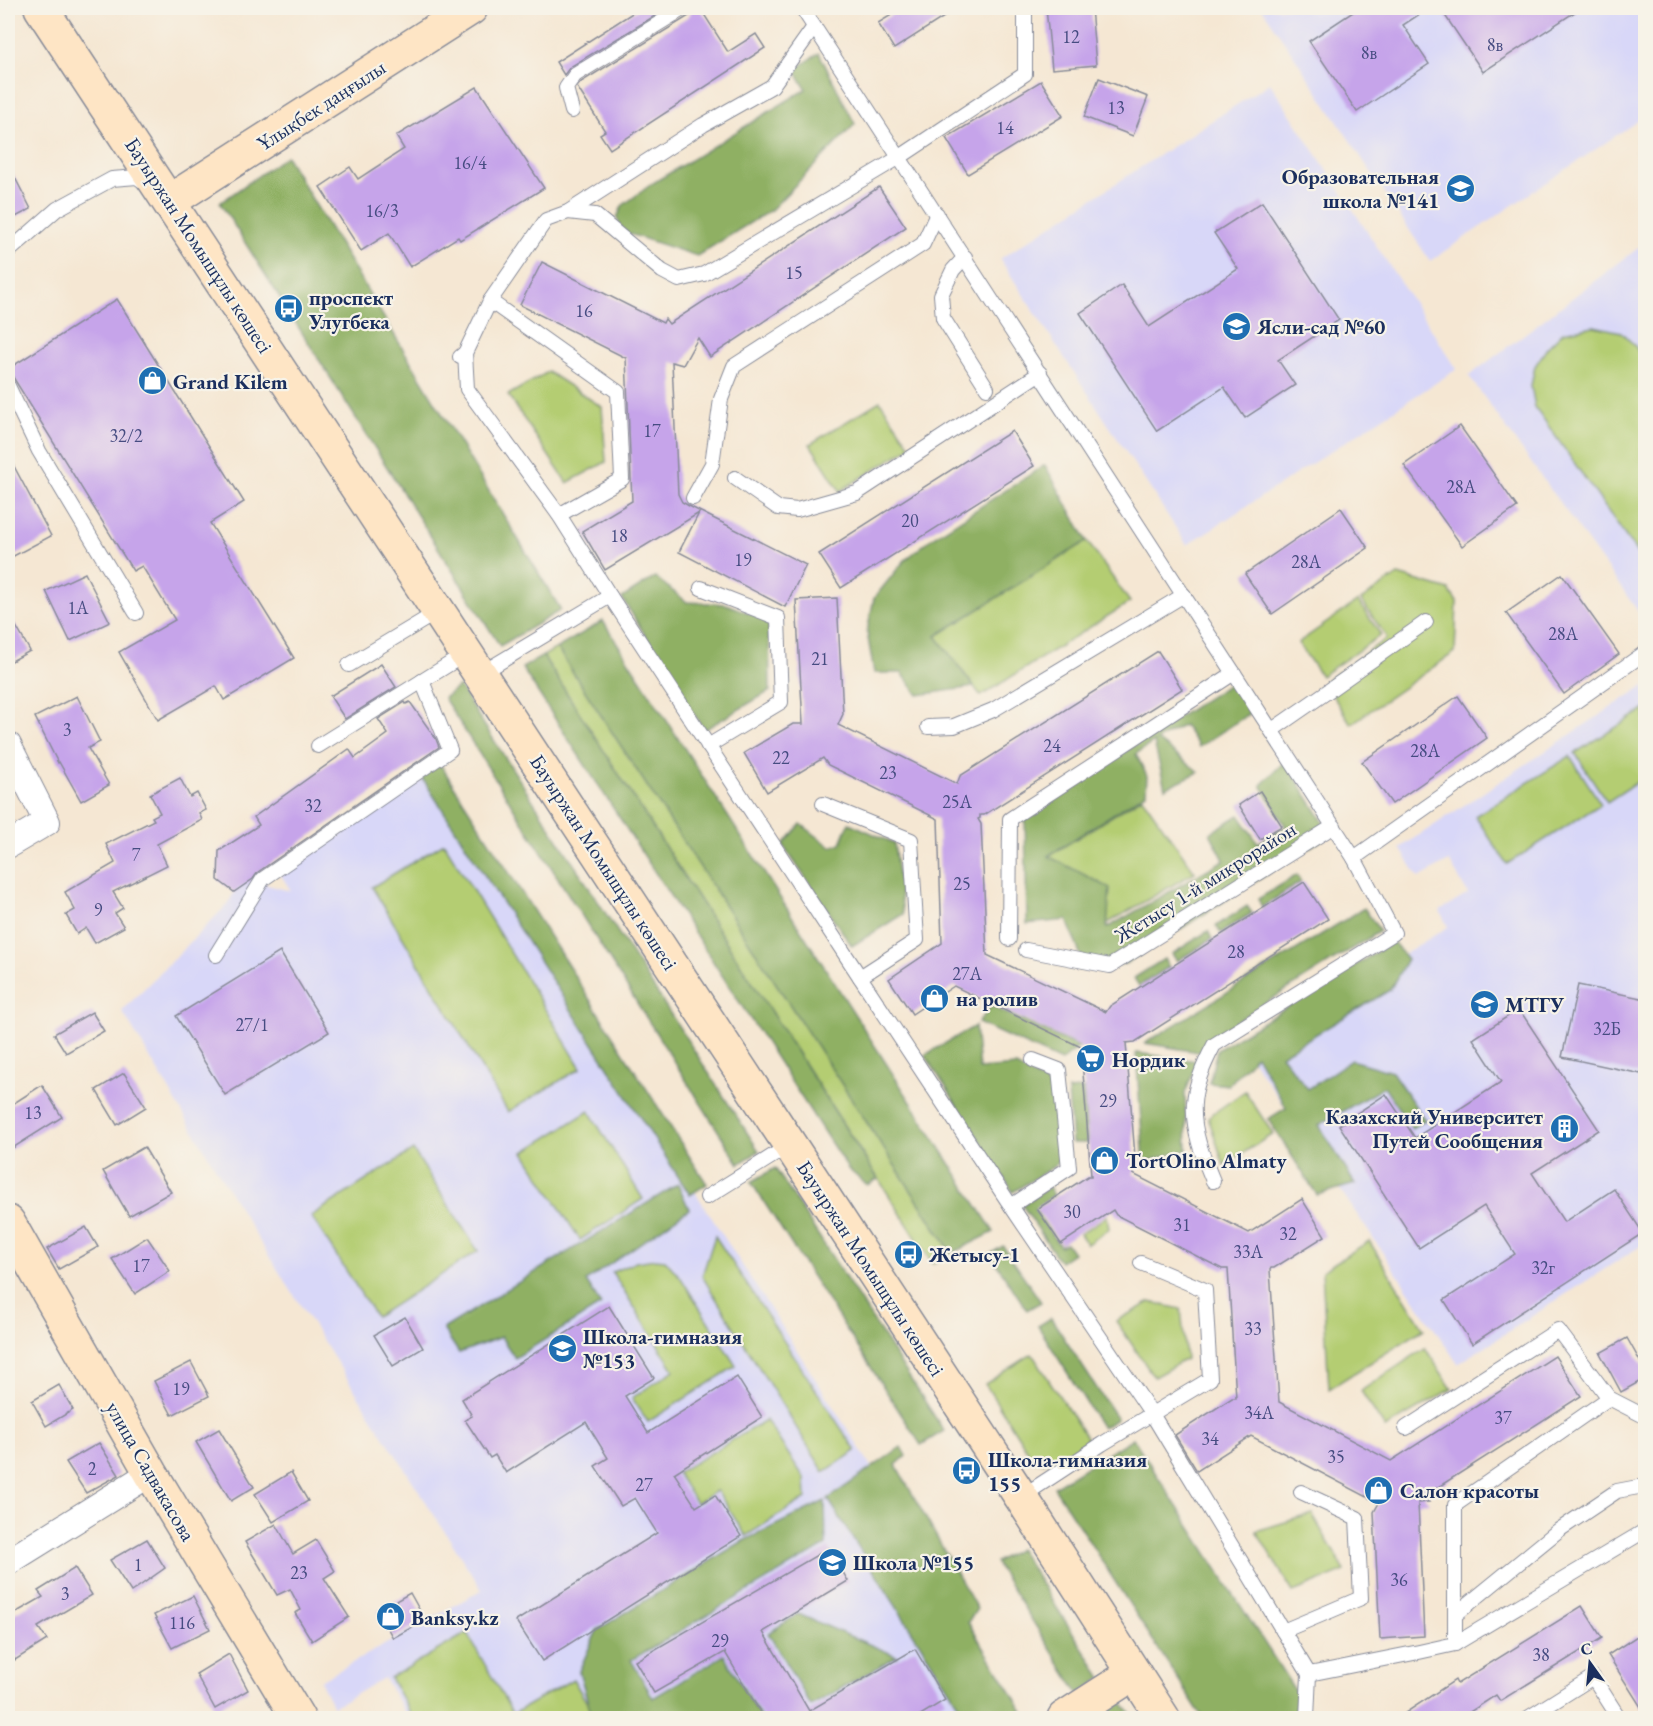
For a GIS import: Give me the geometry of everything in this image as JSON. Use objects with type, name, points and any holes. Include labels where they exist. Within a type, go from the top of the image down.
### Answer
[{"type":"main road","name":"Бауыржан Момышұлы көшесі","points":[[41,8],[440,611],[1021,1497],[1163,1719]]},
{"type":"main road","name":"Ұлықбек даңғылы","points":[[170,201],[471,8]]},
{"type":"main road","name":"улица Садвакасова","points":[[8,1222],[151,1473],[298,1719]]},
{"type":"main road","points":[[1064,1719],[1134,1673]]},
{"type":"street","points":[[8,745],[47,822],[8,845]]},
{"type":"street","points":[[8,1562],[151,1473]]},
{"type":"lane","points":[[572,111],[566,88],[574,75],[684,8]]},
{"type":"lane","points":[[802,8],[1334,826],[1394,933],[1214,1045],[1202,1069],[1194,1102],[1197,1135],[1213,1181]]},
{"type":"lane","points":[[568,212],[595,215],[663,272],[679,280],[704,274],[900,157],[1026,74],[1025,8]]},
{"type":"lane","points":[[814,27],[772,86],[703,125],[568,212],[546,220],[490,301],[461,356],[467,388],[559,516],[1011,1206],[1152,1414],[1309,1674],[1307,1719]]},
{"type":"lane","points":[[8,252],[57,208],[112,178],[137,177],[170,201]]},
{"type":"lane","points":[[693,498],[712,464],[720,399],[734,366],[923,244],[937,214]]},
{"type":"lane","points":[[965,257],[953,270],[941,295],[943,318],[987,388]]},
{"type":"lane","points":[[490,301],[618,392],[622,478],[559,516]]},
{"type":"lane","points":[[735,478],[778,508],[797,510],[857,493],[1040,373]]},
{"type":"lane","points":[[8,386],[39,452],[136,613]]},
{"type":"lane","points":[[701,588],[778,618],[781,702],[708,746]]},
{"type":"lane","points":[[928,727],[954,726],[993,710],[1184,595]]},
{"type":"lane","points":[[318,746],[422,681],[473,663],[610,596]]},
{"type":"lane","points":[[349,665],[440,611]]},
{"type":"lane","points":[[1272,730],[1426,622]]},
{"type":"lane","points":[[1354,858],[1646,652]]},
{"type":"lane","points":[[1009,939],[1010,819],[1234,673]]},
{"type":"lane","points":[[216,955],[263,879],[450,750],[422,681]]},
{"type":"lane","points":[[824,804],[911,840],[917,940],[860,977]]},
{"type":"lane","name":"Жетысу 1-й микрорайон","points":[[1026,950],[1110,966],[1334,826]]},
{"type":"lane","points":[[1011,1206],[1069,1168],[1059,1070],[1033,1060]]},
{"type":"lane","points":[[707,1197],[790,1145]]},
{"type":"lane","points":[[1021,1497],[1210,1380],[1205,1290],[1141,1263]]},
{"type":"lane","points":[[1406,1428],[1558,1330],[1609,1398],[1646,1417]]},
{"type":"lane","points":[[1455,1644],[1455,1505],[1609,1398]]},
{"type":"lane","points":[[1455,1615],[1558,1530],[1617,1491],[1638,1487],[1646,1491]]},
{"type":"lane","points":[[1283,1631],[1361,1598],[1357,1518],[1301,1492]]},
{"type":"lane","points":[[1309,1674],[1455,1644],[1646,1530]]},
{"type":"lane","points":[[1528,1719],[1593,1677],[1619,1719]]},
{"type":"shaded area","name":"Образовательная школа №141","points":[[1262,8],[1645,8],[1645,116],[1430,261]]},
{"type":"shaded area","name":"Ясли-сад №60","points":[[1270,83],[1457,369],[1187,545],[1000,259]]},
{"type":"shaded area","points":[[1645,243],[1645,621],[1469,376]]},
{"type":"shaded area","name":"МТГУ","points":[[1645,685],[1645,1243],[1458,1364],[1246,1050],[1448,927],[1440,911],[1468,894],[1449,861],[1419,878],[1400,848]]},
{"type":"shaded area","name":"Школа-гимназия №153","points":[[428,776],[882,1483],[1013,1718],[408,1718],[384,1678],[333,1707],[320,1681],[482,1590],[255,1234],[122,1011],[228,904],[234,892],[258,875],[267,885],[291,891],[281,875]]},
{"type":"green space","points":[[819,53],[855,124],[771,210],[697,256],[623,232],[617,218],[622,206],[653,183],[806,89],[795,70]]},
{"type":"green space","points":[[286,156],[561,610],[500,646],[220,203]]},
{"type":"green space","points":[[1594,326],[1621,332],[1635,346],[1645,361],[1645,564],[1535,407],[1531,386],[1535,366],[1547,348],[1563,332]]},
{"type":"green space","points":[[548,372],[602,407],[606,462],[567,483],[508,395]]},
{"type":"green space","points":[[880,401],[911,447],[840,491],[810,444]]},
{"type":"green space","points":[[1045,465],[1087,541],[936,636],[974,687],[918,695],[902,673],[874,673],[867,632],[874,598],[904,561],[932,538]]},
{"type":"green space","points":[[1087,541],[1130,602],[981,696],[936,636]]},
{"type":"green space","points":[[1398,575],[1449,590],[1457,602],[1455,652],[1351,724],[1324,682],[1387,638],[1361,600]]},
{"type":"green space","points":[[655,577],[687,602],[726,604],[769,621],[770,691],[704,730],[622,598]]},
{"type":"green space","points":[[1358,601],[1381,635],[1321,676],[1298,643]]},
{"type":"green space","points":[[603,621],[994,1232],[952,1253],[557,648]]},
{"type":"green space","points":[[557,648],[952,1253],[933,1264],[543,656]]},
{"type":"green space","points":[[543,656],[878,1179],[867,1185],[848,1169],[522,668]]},
{"type":"green space","points":[[1234,681],[1253,711],[1199,747],[1184,725],[1157,740],[1199,772],[1165,788],[1154,742],[1136,754],[1147,776],[1146,793],[1048,856],[1110,888],[1107,928],[1224,860],[1210,833],[1239,815],[1258,843],[1286,827],[1261,785],[1285,761],[1331,834],[1125,964],[1083,962],[1067,920],[1027,924],[1025,816]]},
{"type":"green space","points":[[459,686],[759,1151],[739,1164],[444,698]]},
{"type":"green space","points":[[1645,709],[1645,777],[1607,802],[1575,753]]},
{"type":"green space","points":[[1570,756],[1601,804],[1507,864],[1475,816]]},
{"type":"green space","points":[[440,764],[707,1184],[690,1195],[421,776]]},
{"type":"green space","points":[[1142,797],[1195,872],[1093,932],[1049,856]]},
{"type":"green space","points":[[849,823],[894,843],[903,914],[852,946],[783,845],[801,824],[831,847],[841,843]]},
{"type":"green space","points":[[444,843],[581,1068],[508,1112],[372,887]]},
{"type":"green space","points":[[1297,875],[1301,882],[1262,907],[1258,899]]},
{"type":"green space","points":[[1247,906],[1252,913],[1221,933],[1216,926]]},
{"type":"green space","points":[[1364,908],[1380,931],[1213,1036],[1203,1053],[1145,1043]]},
{"type":"green space","points":[[1208,931],[1212,939],[1177,961],[1172,954]]},
{"type":"green space","points":[[1393,942],[1407,959],[1390,990],[1281,1055],[1308,1089],[1351,1060],[1392,1072],[1425,1120],[1412,1129],[1384,1087],[1319,1125],[1355,1184],[1317,1195],[1268,1119],[1286,1108],[1256,1055],[1229,1085],[1209,1083],[1217,1050]]},
{"type":"green space","points":[[1164,959],[1169,967],[1139,986],[1134,978]]},
{"type":"green space","points":[[991,1006],[1079,1047],[1061,1061],[978,1023]]},
{"type":"green space","points":[[975,1026],[979,1069],[1016,1066],[1051,1086],[1060,1159],[1053,1167],[1013,1192],[925,1055]]},
{"type":"green space","points":[[1136,1053],[1198,1061],[1185,1093],[1187,1150],[1144,1162]]},
{"type":"green space","points":[[1083,1089],[1087,1143],[1072,1143],[1068,1090]]},
{"type":"green space","points":[[1245,1091],[1273,1134],[1224,1165],[1208,1117]]},
{"type":"green space","points":[[589,1111],[643,1199],[580,1240],[524,1152]]},
{"type":"green space","points":[[413,1150],[478,1251],[376,1317],[311,1216]]},
{"type":"green space","points":[[775,1168],[944,1431],[921,1445],[751,1182]]},
{"type":"green space","points":[[678,1184],[689,1209],[586,1281],[601,1305],[515,1358],[501,1337],[459,1353],[443,1329]]},
{"type":"green space","points":[[1049,1187],[1054,1195],[1034,1209],[1060,1246],[1066,1243],[1073,1253],[1060,1262],[1022,1205]]},
{"type":"green space","points":[[1107,1216],[1109,1229],[1087,1244],[1080,1234]]},
{"type":"green space","points":[[715,1236],[856,1451],[824,1472],[702,1276]]},
{"type":"green space","points":[[1369,1241],[1424,1329],[1329,1389],[1322,1271]]},
{"type":"green space","points":[[1003,1246],[1041,1302],[1027,1310],[990,1254]]},
{"type":"green space","points":[[665,1260],[681,1278],[736,1366],[648,1422],[632,1398],[674,1370],[612,1272],[636,1262]]},
{"type":"green space","points":[[1150,1302],[1181,1309],[1186,1359],[1154,1377],[1116,1321]]},
{"type":"green space","points":[[1051,1318],[1117,1419],[1102,1428],[1038,1326]]},
{"type":"green space","points":[[1425,1348],[1452,1389],[1385,1428],[1361,1391]]},
{"type":"green space","points":[[1032,1354],[1088,1440],[1048,1462],[1034,1461],[985,1384]]},
{"type":"green space","points":[[766,1420],[805,1479],[806,1498],[746,1536],[717,1491],[696,1503],[677,1473]]},
{"type":"green space","points":[[1133,1438],[1296,1692],[1296,1718],[1203,1718],[1054,1487]]},
{"type":"green space","points":[[901,1447],[906,1456],[896,1465],[977,1609],[968,1622],[1027,1718],[967,1718],[828,1499]]},
{"type":"green space","points":[[825,1501],[826,1545],[631,1660],[653,1698],[724,1655],[761,1718],[597,1718],[591,1713],[579,1671],[597,1630],[743,1541]]},
{"type":"green space","points":[[1312,1514],[1345,1571],[1293,1592],[1256,1531]]},
{"type":"green space","points":[[1019,1549],[1102,1678],[1079,1694],[995,1562]]},
{"type":"green space","points":[[798,1614],[897,1656],[811,1706],[768,1633]]},
{"type":"green space","points":[[467,1633],[513,1714],[573,1679],[593,1713],[583,1718],[413,1718],[390,1678]]},
{"type":"green space","points":[[1118,1696],[1133,1718],[1096,1718],[1092,1713]]},
{"type":"building","points":[[640,8],[668,8],[570,67],[564,75],[556,62]]},
{"type":"building","points":[[693,8],[700,8],[728,52],[756,34],[765,48],[610,149],[600,134],[605,131],[577,87],[581,82],[689,16]]},
{"type":"building","points":[[903,8],[958,8],[894,49],[878,23]]},
{"type":"building","points":[[1046,8],[1091,8],[1096,65],[1052,69]]},
{"type":"building","name":"Образовательная школа №141","points":[[1359,8],[1429,8],[1403,25],[1429,64],[1357,112],[1309,41]]},
{"type":"building","points":[[1440,8],[1581,8],[1483,72]]},
{"type":"building","points":[[1099,78],[1148,97],[1133,136],[1084,117]]},
{"type":"building","points":[[1041,81],[1063,116],[968,174],[946,138]]},
{"type":"building","points":[[477,87],[544,188],[460,240],[458,237],[410,267],[389,233],[361,251],[320,187],[350,167],[358,179],[404,149],[396,136]]},
{"type":"building","points":[[8,164],[31,209],[8,221]]},
{"type":"building","points":[[879,187],[906,227],[710,357],[698,338],[683,365],[672,362],[678,494],[682,502],[689,506],[806,565],[785,607],[679,552],[699,513],[605,570],[582,531],[632,501],[626,358],[520,305],[542,262],[663,323],[665,319],[669,324]]},
{"type":"building","points":[[1262,202],[1339,320],[1278,360],[1295,385],[1245,418],[1224,387],[1157,431],[1080,313],[1122,285],[1149,327],[1238,269],[1214,233]]},
{"type":"building","points":[[117,299],[244,502],[210,523],[294,658],[224,700],[216,686],[158,720],[119,652],[175,620],[142,566],[133,571],[8,369]]},
{"type":"building","points":[[1460,426],[1517,507],[1462,546],[1404,465]]},
{"type":"building","points":[[1012,431],[1034,466],[841,588],[819,554]]},
{"type":"building","points":[[8,455],[51,536],[8,559]]},
{"type":"building","points":[[1341,508],[1368,548],[1272,614],[1245,574]]},
{"type":"building","points":[[85,573],[110,622],[70,641],[46,591]]},
{"type":"building","points":[[1562,574],[1619,654],[1564,694],[1506,613]]},
{"type":"building","points":[[837,598],[843,714],[838,725],[957,784],[960,776],[1158,651],[1182,689],[984,815],[980,815],[978,819],[981,824],[987,955],[1106,1012],[1110,1006],[1304,882],[1328,919],[1135,1042],[1126,1043],[1136,1169],[1133,1174],[1249,1233],[1302,1199],[1325,1236],[1270,1270],[1279,1402],[1391,1461],[1555,1356],[1581,1396],[1424,1496],[1429,1502],[1418,1503],[1424,1636],[1380,1639],[1374,1512],[1379,1503],[1251,1436],[1197,1471],[1175,1435],[1232,1398],[1236,1398],[1228,1269],[1222,1269],[1116,1215],[1113,1210],[1061,1244],[1037,1209],[1091,1176],[1081,1047],[954,986],[912,1014],[889,979],[942,943],[938,819],[828,765],[823,758],[767,792],[744,753],[793,724],[803,724],[796,600]]},
{"type":"building","points":[[8,612],[30,651],[8,663]]},
{"type":"building","points":[[381,664],[396,687],[345,719],[330,696]]},
{"type":"building","points":[[77,696],[100,742],[88,748],[109,785],[81,801],[58,763],[35,717]]},
{"type":"building","points":[[1458,696],[1487,738],[1392,804],[1362,762]]},
{"type":"building","points":[[405,702],[406,704],[410,702],[436,739],[439,747],[258,872],[253,879],[234,892],[218,880],[219,851],[259,825],[254,817],[349,749],[355,758],[388,734],[378,719]]},
{"type":"building","points":[[180,778],[190,797],[197,793],[206,810],[199,813],[202,820],[157,844],[167,865],[113,892],[123,908],[115,913],[124,927],[95,943],[86,928],[77,934],[66,915],[75,910],[65,892],[115,863],[106,844],[154,820],[152,817],[160,813],[150,794]]},
{"type":"building","points":[[1260,791],[1282,826],[1260,839],[1239,805]]},
{"type":"building","points":[[280,952],[329,1032],[225,1095],[176,1016]]},
{"type":"building","points":[[1578,985],[1646,999],[1646,1075],[1562,1057]]},
{"type":"building","name":"Казахский Университет Путей Сообщения","points":[[1519,1009],[1599,1130],[1532,1173],[1564,1222],[1614,1189],[1643,1233],[1472,1344],[1444,1300],[1515,1254],[1484,1206],[1419,1248],[1339,1125],[1386,1094],[1415,1138],[1501,1082],[1473,1039]]},
{"type":"building","points":[[92,1012],[104,1031],[66,1053],[54,1034]]},
{"type":"building","points":[[124,1073],[146,1107],[117,1125],[96,1090]]},
{"type":"building","points":[[42,1085],[62,1117],[8,1151],[8,1107]]},
{"type":"building","points":[[144,1147],[171,1192],[129,1216],[103,1171]]},
{"type":"building","points":[[86,1227],[98,1247],[59,1269],[47,1249]]},
{"type":"building","points":[[147,1237],[170,1271],[135,1294],[112,1259]]},
{"type":"building","points":[[609,1306],[654,1378],[625,1396],[648,1433],[737,1377],[762,1417],[674,1473],[696,1507],[715,1495],[741,1536],[542,1661],[516,1621],[657,1533],[635,1498],[621,1506],[595,1466],[608,1458],[586,1422],[506,1473],[495,1455],[490,1458],[465,1420],[472,1416],[462,1399]]},
{"type":"building","points":[[405,1317],[423,1348],[393,1366],[374,1335]]},
{"type":"building","points":[[1627,1338],[1646,1372],[1646,1378],[1621,1392],[1600,1353]]},
{"type":"building","points":[[191,1362],[209,1396],[172,1415],[154,1381]]},
{"type":"building","points":[[59,1385],[73,1410],[46,1426],[32,1401]]},
{"type":"building","points":[[219,1429],[254,1487],[231,1501],[196,1442]]},
{"type":"building","points":[[99,1443],[119,1475],[86,1493],[66,1462]]},
{"type":"building","points":[[291,1472],[308,1501],[273,1522],[255,1494]]},
{"type":"building","points":[[276,1524],[293,1554],[316,1540],[335,1571],[324,1578],[349,1617],[312,1641],[295,1613],[301,1610],[290,1589],[277,1595],[245,1542]]},
{"type":"building","points":[[147,1539],[165,1568],[131,1592],[110,1560]]},
{"type":"building","points":[[829,1548],[848,1581],[763,1632],[809,1711],[915,1649],[945,1700],[914,1719],[764,1719],[725,1652],[654,1693],[635,1661]]},
{"type":"building","points":[[75,1568],[92,1595],[38,1627],[47,1640],[15,1660],[8,1649],[8,1617],[43,1597],[38,1591]]},
{"type":"building","points":[[410,1593],[425,1620],[393,1638],[378,1611]]},
{"type":"building","points":[[193,1596],[210,1629],[172,1648],[154,1615]]},
{"type":"building","points":[[1582,1606],[1602,1638],[1500,1701],[1496,1695],[1459,1719],[1396,1719],[1455,1680],[1457,1684]]},
{"type":"building","points":[[1637,1636],[1646,1649],[1646,1715],[1608,1655]]},
{"type":"building","points":[[229,1654],[248,1690],[215,1709],[196,1674]]},
{"type":"place","name":"Образовательная школа №141","points":[[1460,188]]},
{"type":"place","name":"проспект Улугбека","points":[[288,309]]},
{"type":"place","name":"Ясли-сад №60","points":[[1236,326]]},
{"type":"place","name":"Grand Kilem","points":[[152,381]]},
{"type":"place","name":"на ролив","points":[[935,998]]},
{"type":"place","name":"МТГУ","points":[[1484,1004]]},
{"type":"place","name":"Нордик","points":[[1091,1059]]},
{"type":"place","name":"Казахский Университет Путей Сообщения","points":[[1564,1128]]},
{"type":"place","name":"TortOlino Almaty","points":[[1105,1160]]},
{"type":"place","name":"Жетысу-1","points":[[908,1254]]},
{"type":"place","name":"Школа-гимназия №153","points":[[562,1348]]},
{"type":"place","name":"Школа-гимназия 155","points":[[967,1471]]},
{"type":"place","name":"Салон красоты","points":[[1379,1490]]},
{"type":"place","name":"Школа №155","points":[[832,1562]]},
{"type":"place","name":"Banksy.kz","points":[[390,1617]]}]
